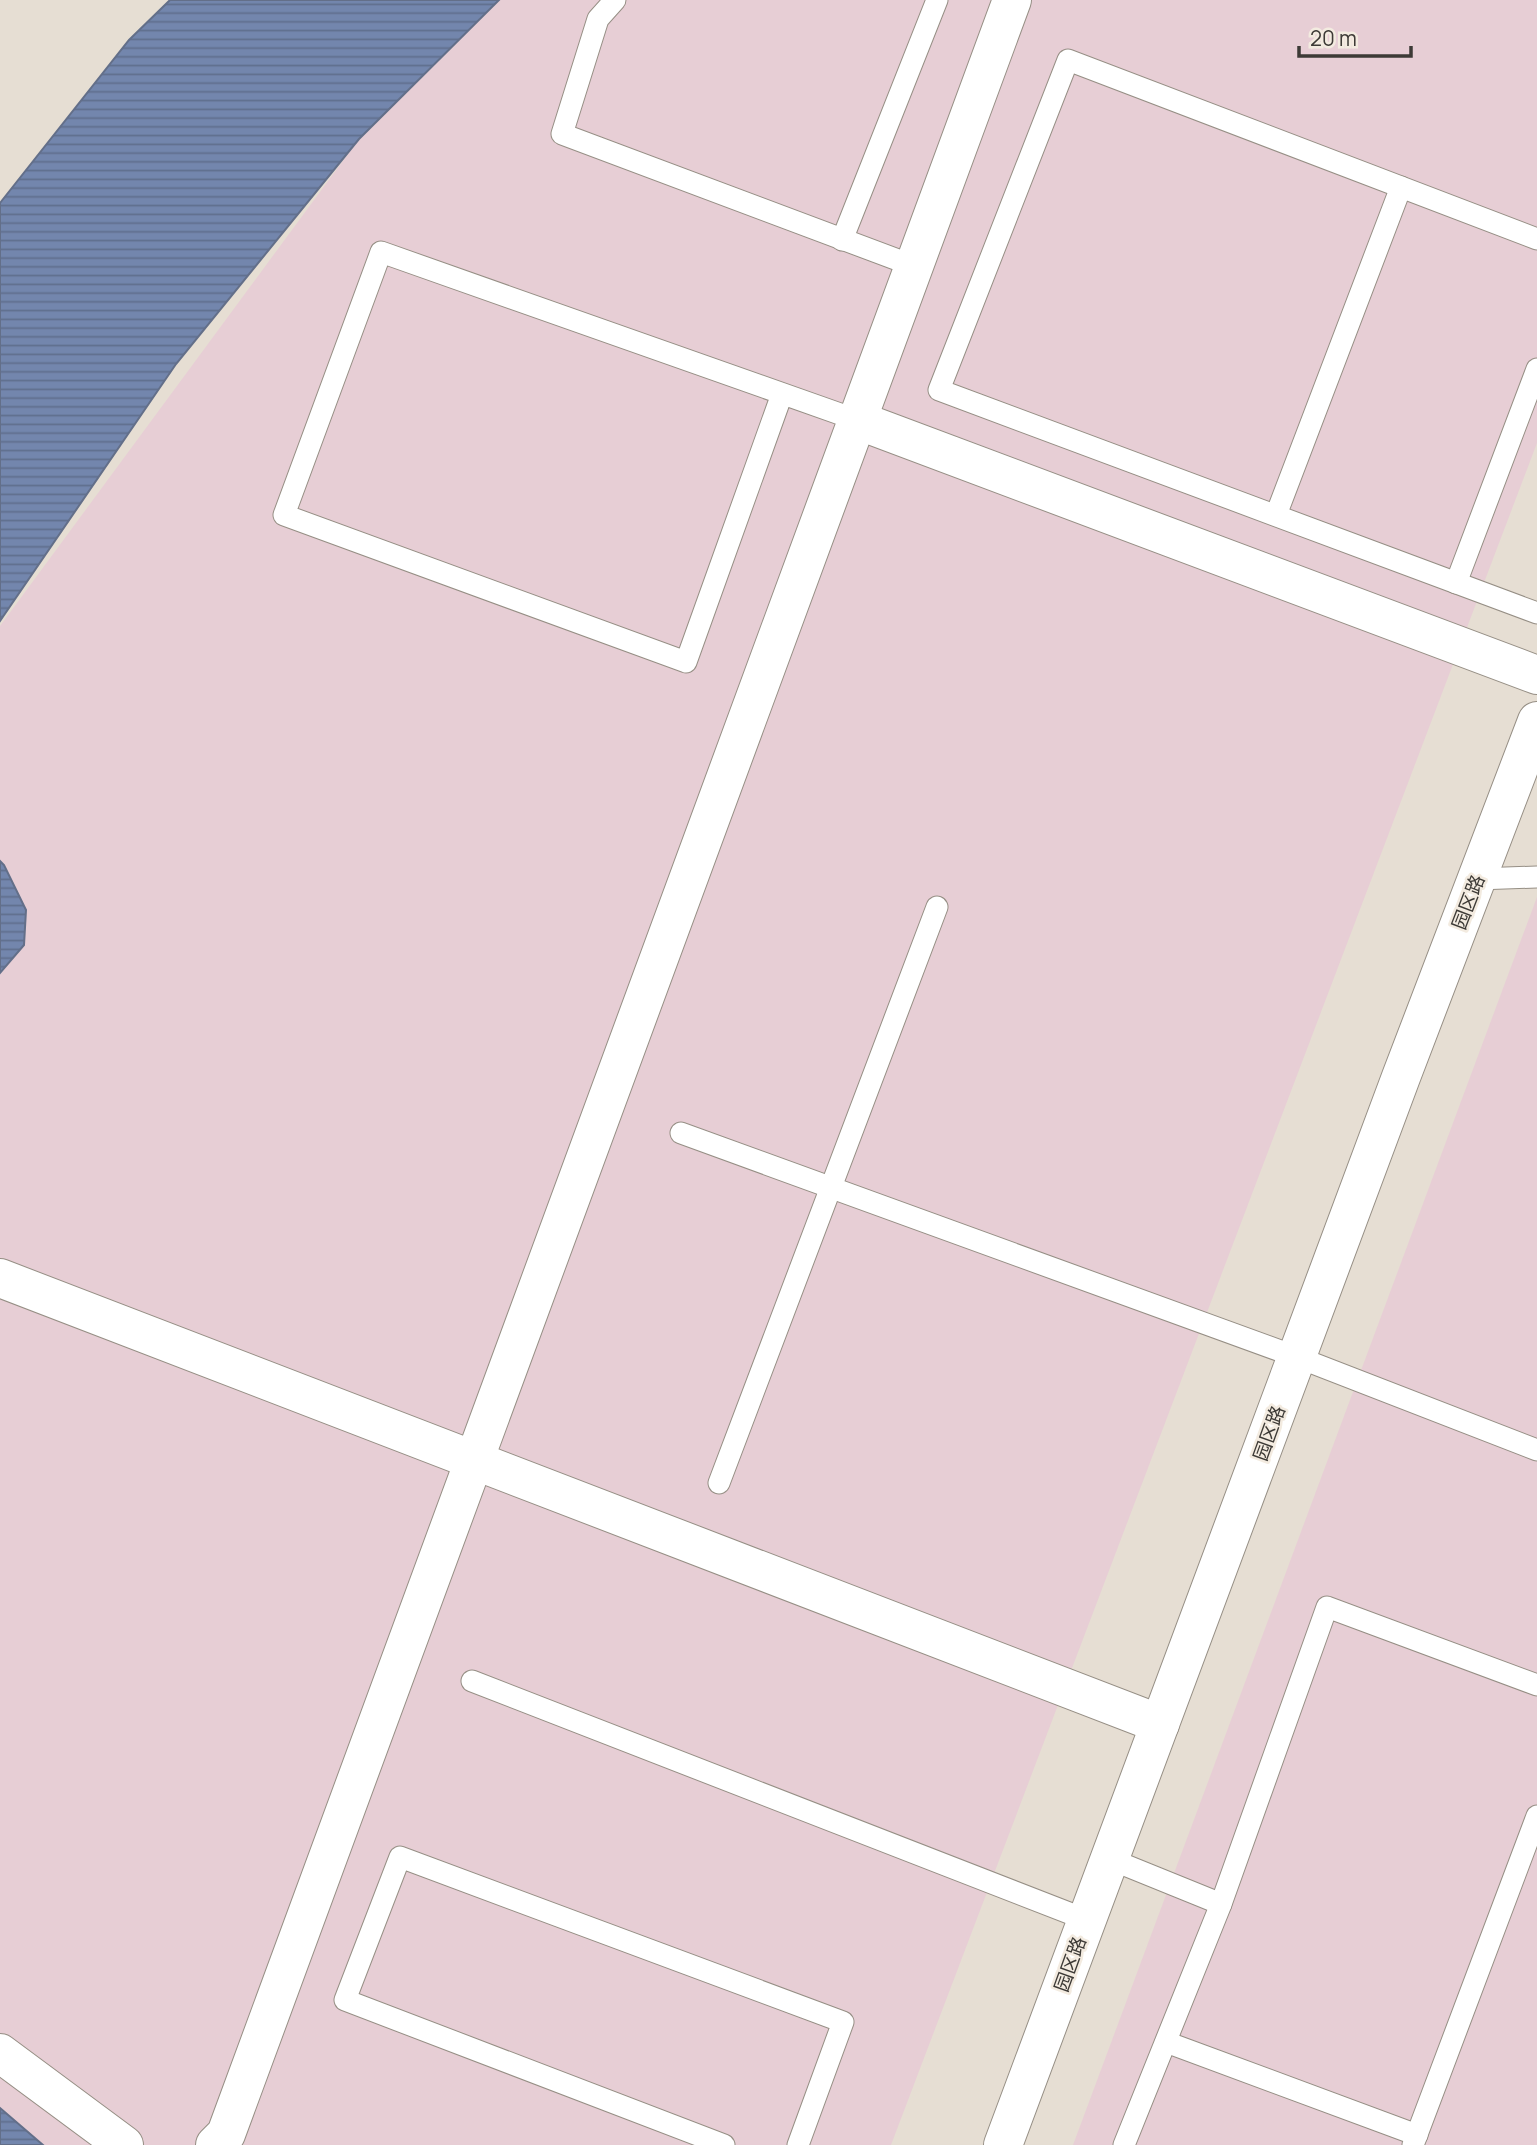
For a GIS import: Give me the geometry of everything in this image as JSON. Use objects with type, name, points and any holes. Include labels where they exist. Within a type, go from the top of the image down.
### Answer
[{"type":"street","points":[[215,2145],[226,2134],[1012,0]]},
{"type":"street","points":[[857,420],[1537,675]]},
{"type":"street","name":"园区路","points":[[1003,2145],[1537,721]]},
{"type":"street","points":[[0,1278],[1160,1724]]},
{"type":"street","points":[[0,2053],[124,2145]]},
{"type":"lane","points":[[615,0],[598,19],[562,134],[914,267]]},
{"type":"lane","points":[[842,240],[937,0]]},
{"type":"lane","points":[[1537,239],[1068,60],[939,390],[1537,613]]},
{"type":"lane","points":[[1276,515],[1401,187]]},
{"type":"lane","points":[[782,394],[686,662],[284,514],[381,252],[857,420]]},
{"type":"lane","points":[[1456,583],[1537,369]]},
{"type":"lane","points":[[1477,879],[1537,877]]},
{"type":"lane","points":[[719,1483],[937,907]]},
{"type":"lane","points":[[681,1133],[1297,1357],[1537,1450]]},
{"type":"lane","points":[[1124,2145],[1221,1903],[1327,1607],[1537,1685]]},
{"type":"lane","points":[[472,1681],[1087,1920]]},
{"type":"lane","points":[[1166,2042],[1415,2140],[1537,1816]]},
{"type":"lane","points":[[724,2145],[345,2000],[400,1857],[843,2022],[798,2145]]},
{"type":"lane","points":[[1110,1859],[1221,1903]]},
{"type":"shaded area","points":[[499,0],[1537,0],[1537,443],[891,2145],[43,2145],[0,2108],[0,973],[24,945],[4,865],[0,861],[0,626],[359,139]]},
{"type":"shaded area","points":[[1537,897],[1537,2145],[1073,2145]]},
{"type":"water","points":[[170,0],[499,0],[359,139],[176,364],[0,621],[0,203],[129,40]]},
{"type":"water","points":[[0,861],[26,910],[24,945],[0,973]]},
{"type":"water","points":[[0,2108],[43,2145],[0,2145]]}]
